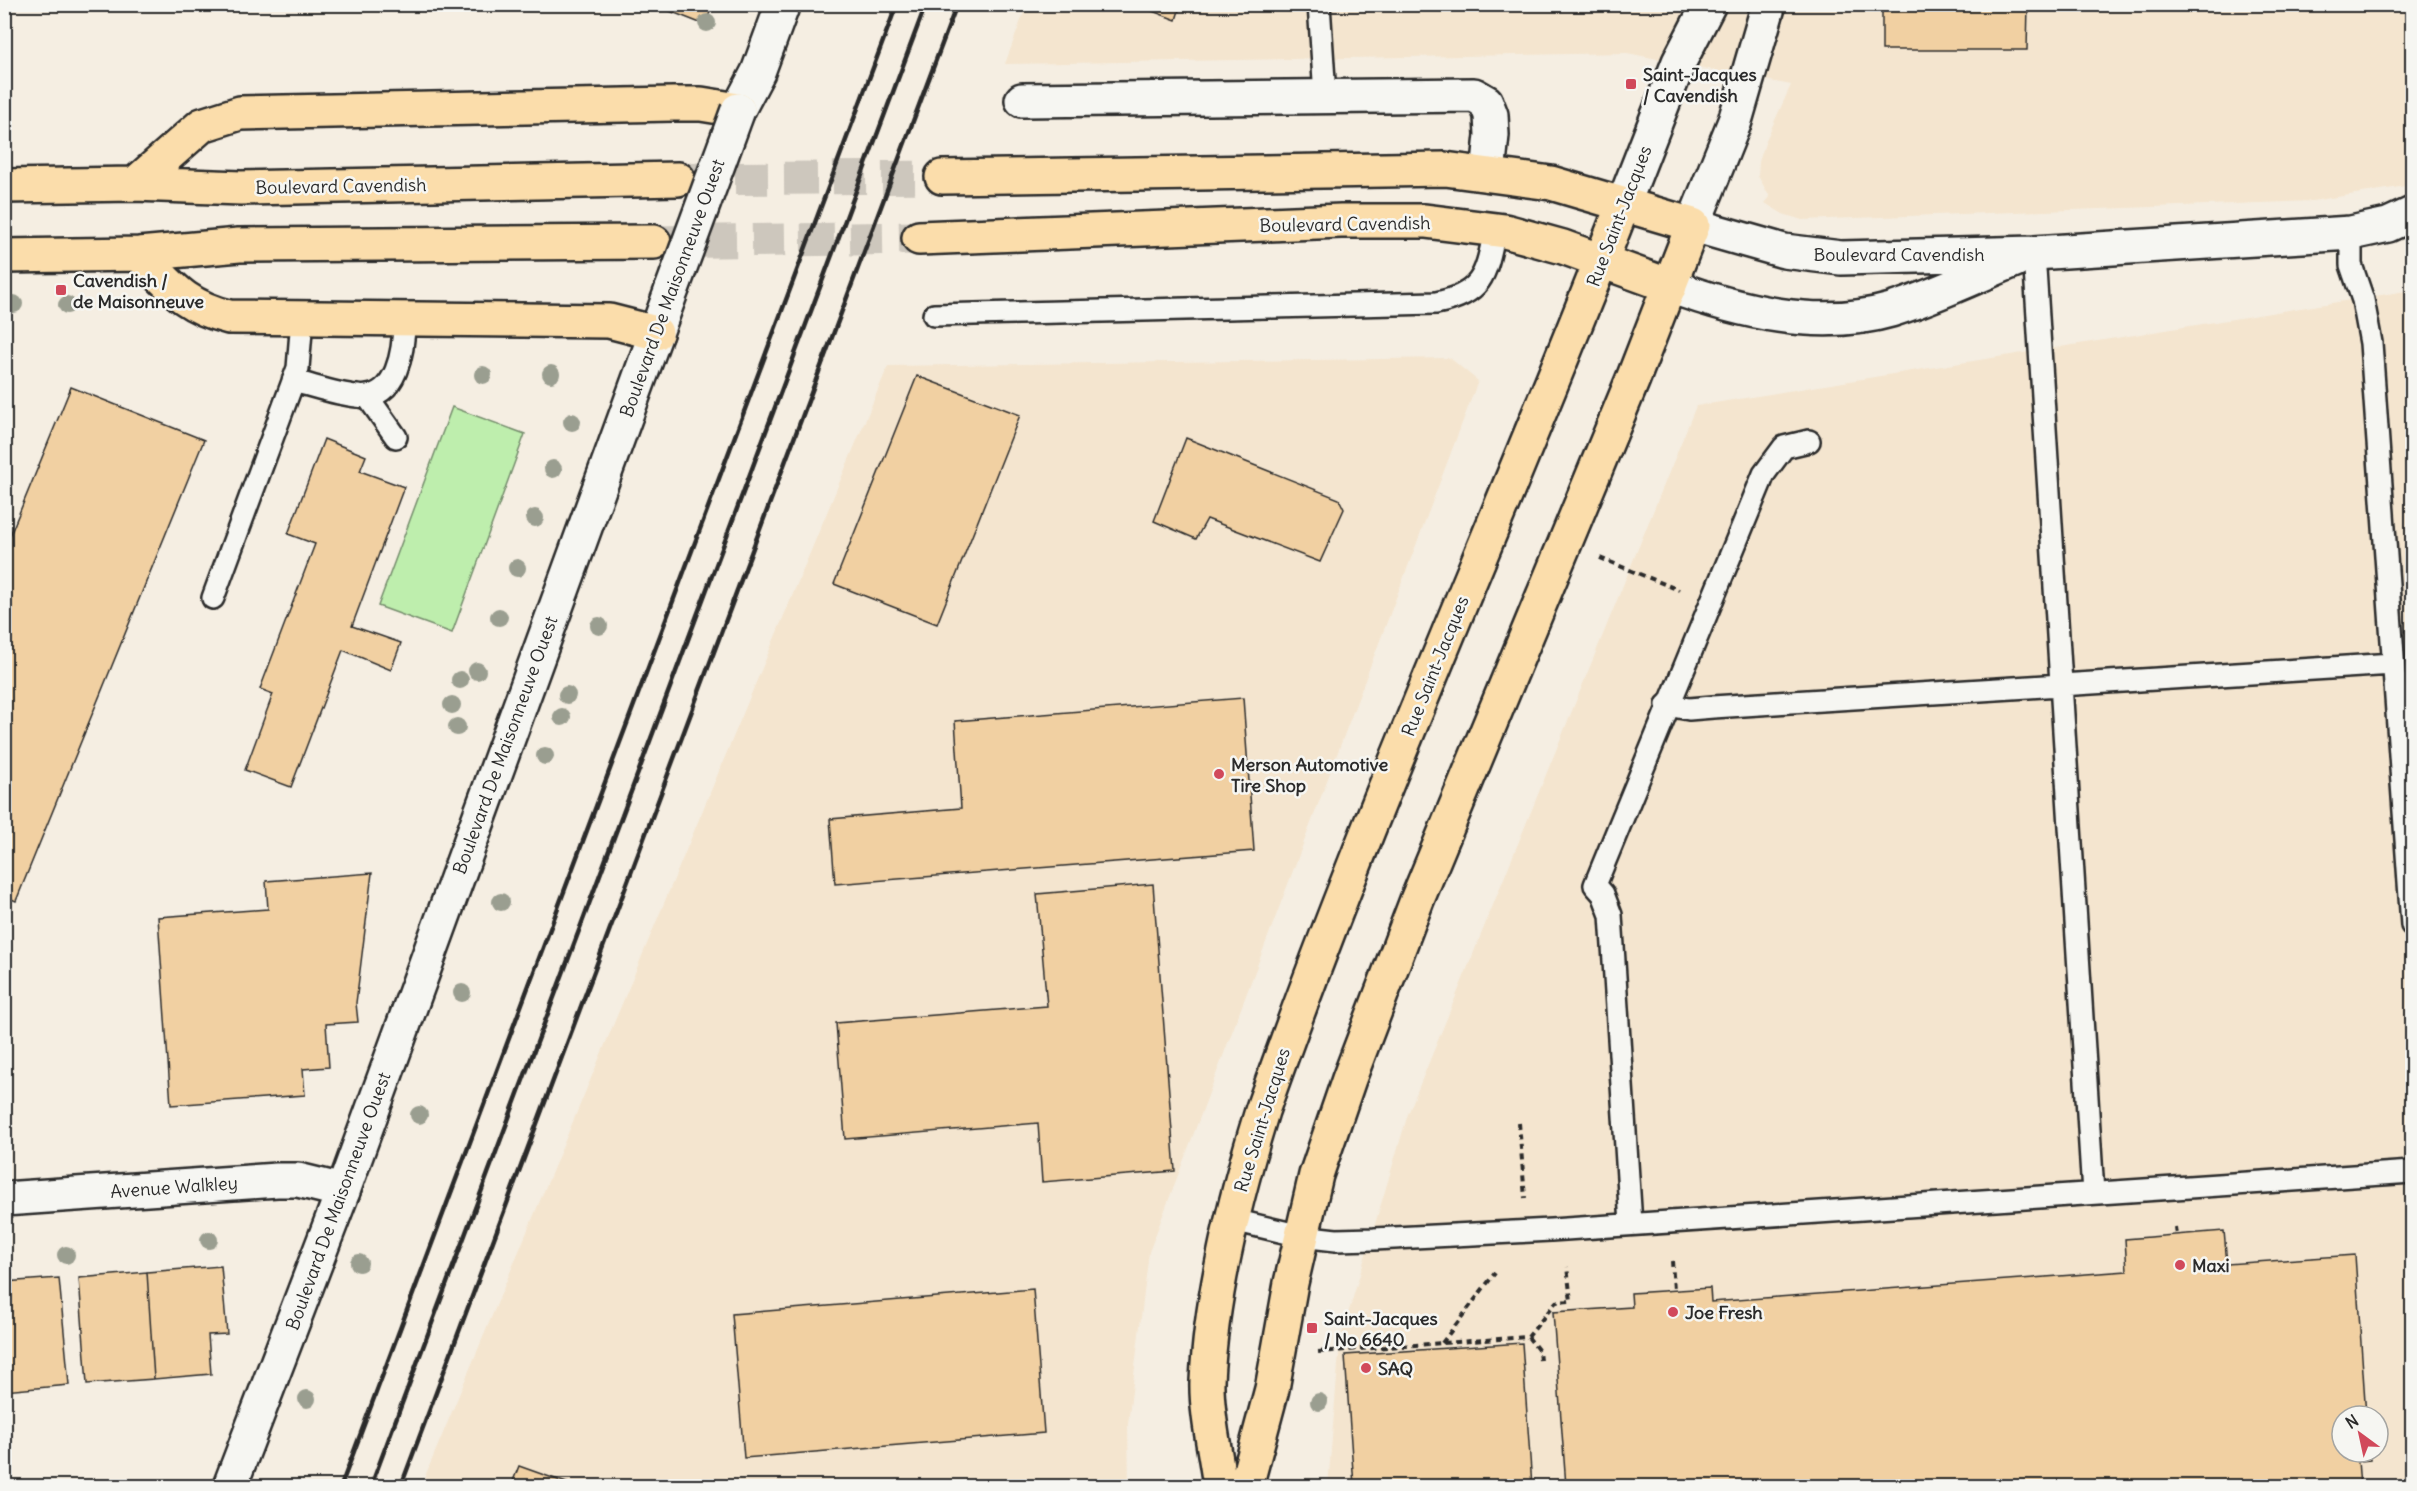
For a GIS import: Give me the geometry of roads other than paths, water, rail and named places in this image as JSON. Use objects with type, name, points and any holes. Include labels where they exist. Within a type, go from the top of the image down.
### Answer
[{"type":"main road","points":[[135,184],[202,125],[240,113],[673,104],[701,104],[738,110]]},
{"type":"main road","name":"Boulevard Cavendish","points":[[942,177],[1412,167],[1551,183],[1693,225]]},
{"type":"main road","name":"Boulevard Cavendish","points":[[4,186],[135,184],[241,188],[678,179]]},
{"type":"main road","name":"Rue Saint-Jacques","points":[[1220,1486],[1207,1383],[1224,1256],[1244,1170],[1282,1052],[1442,646],[1623,205]]},
{"type":"main road","name":"Boulevard Cavendish","points":[[919,238],[1341,221],[1425,221],[1495,230],[1563,247],[1670,286]]},
{"type":"main road","points":[[1246,1486],[1272,1389],[1301,1236],[1316,1175],[1389,972],[1693,225]]},
{"type":"main road","points":[[4,256],[139,254],[239,245],[654,242]]},
{"type":"main road","points":[[139,254],[174,290],[202,310],[243,319],[609,321],[656,333]]},
{"type":"street","name":"Boulevard De Maisonneuve Ouest","points":[[230,1486],[343,1191],[738,110],[758,72],[783,4]]},
{"type":"street","name":"Rue Saint-Jacques","points":[[1623,205],[1679,62],[1709,4]]},
{"type":"street","points":[[1693,225],[1735,121],[1769,4]]},
{"type":"street","points":[[1022,100],[1463,94],[1482,98],[1491,115],[1488,174]]},
{"type":"street","name":"Boulevard Cavendish","points":[[1693,225],[1745,243],[1811,256],[1841,258],[2034,253],[2351,233],[2388,225],[2412,214]]},
{"type":"street","name":"Boulevard Cavendish","points":[[1670,286],[1702,298],[1754,311],[1796,316],[1844,316],[1890,310],[2034,253]]},
{"type":"street","name":"Avenue Walkley","points":[[4,1199],[277,1180],[298,1180],[343,1191]]},
{"type":"lane","points":[[1319,4],[1325,96]]},
{"type":"lane","points":[[934,315],[1437,303],[1468,293],[1480,282],[1489,259],[1495,230]]},
{"type":"lane","points":[[2351,233],[2351,266],[2363,300],[2372,344],[2412,925]]},
{"type":"lane","points":[[2034,253],[2093,1193]]},
{"type":"lane","points":[[213,598],[293,381],[301,350],[302,319]]},
{"type":"lane","points":[[293,381],[358,397],[378,393],[388,384],[399,364],[404,320]]},
{"type":"lane","points":[[367,396],[396,437]]},
{"type":"lane","points":[[1631,1224],[1611,915],[1603,894],[1594,885],[1764,474],[1784,447],[1809,441]]},
{"type":"lane","points":[[1667,705],[1689,709],[2393,664]]},
{"type":"lane","points":[[1233,1220],[1301,1236],[1336,1240],[1374,1239],[2412,1172]]},
{"type":"tunnel","points":[[686,179],[942,177]]},
{"type":"tunnel","points":[[654,242],[919,238]]},
{"type":"railway","points":[[341,1486],[897,4]]},
{"type":"railway","points":[[371,1486],[926,4]]},
{"type":"railway","points":[[401,1486],[957,4]]},
{"type":"place","name":"Saint-Jacques / Cavendish","points":[[1631,84]]},
{"type":"place","name":"Cavendish / de Maisonneuve","points":[[61,290]]},
{"type":"place","name":"Merson Automotive Tire Shop","points":[[1219,774]]},
{"type":"place","name":"Maxi","points":[[2180,1265]]},
{"type":"place","name":"Joe Fresh","points":[[1673,1312]]},
{"type":"place","name":"Saint-Jacques / No 6640","points":[[1312,1328]]},
{"type":"place","name":"SAQ","points":[[1366,1368]]}]
